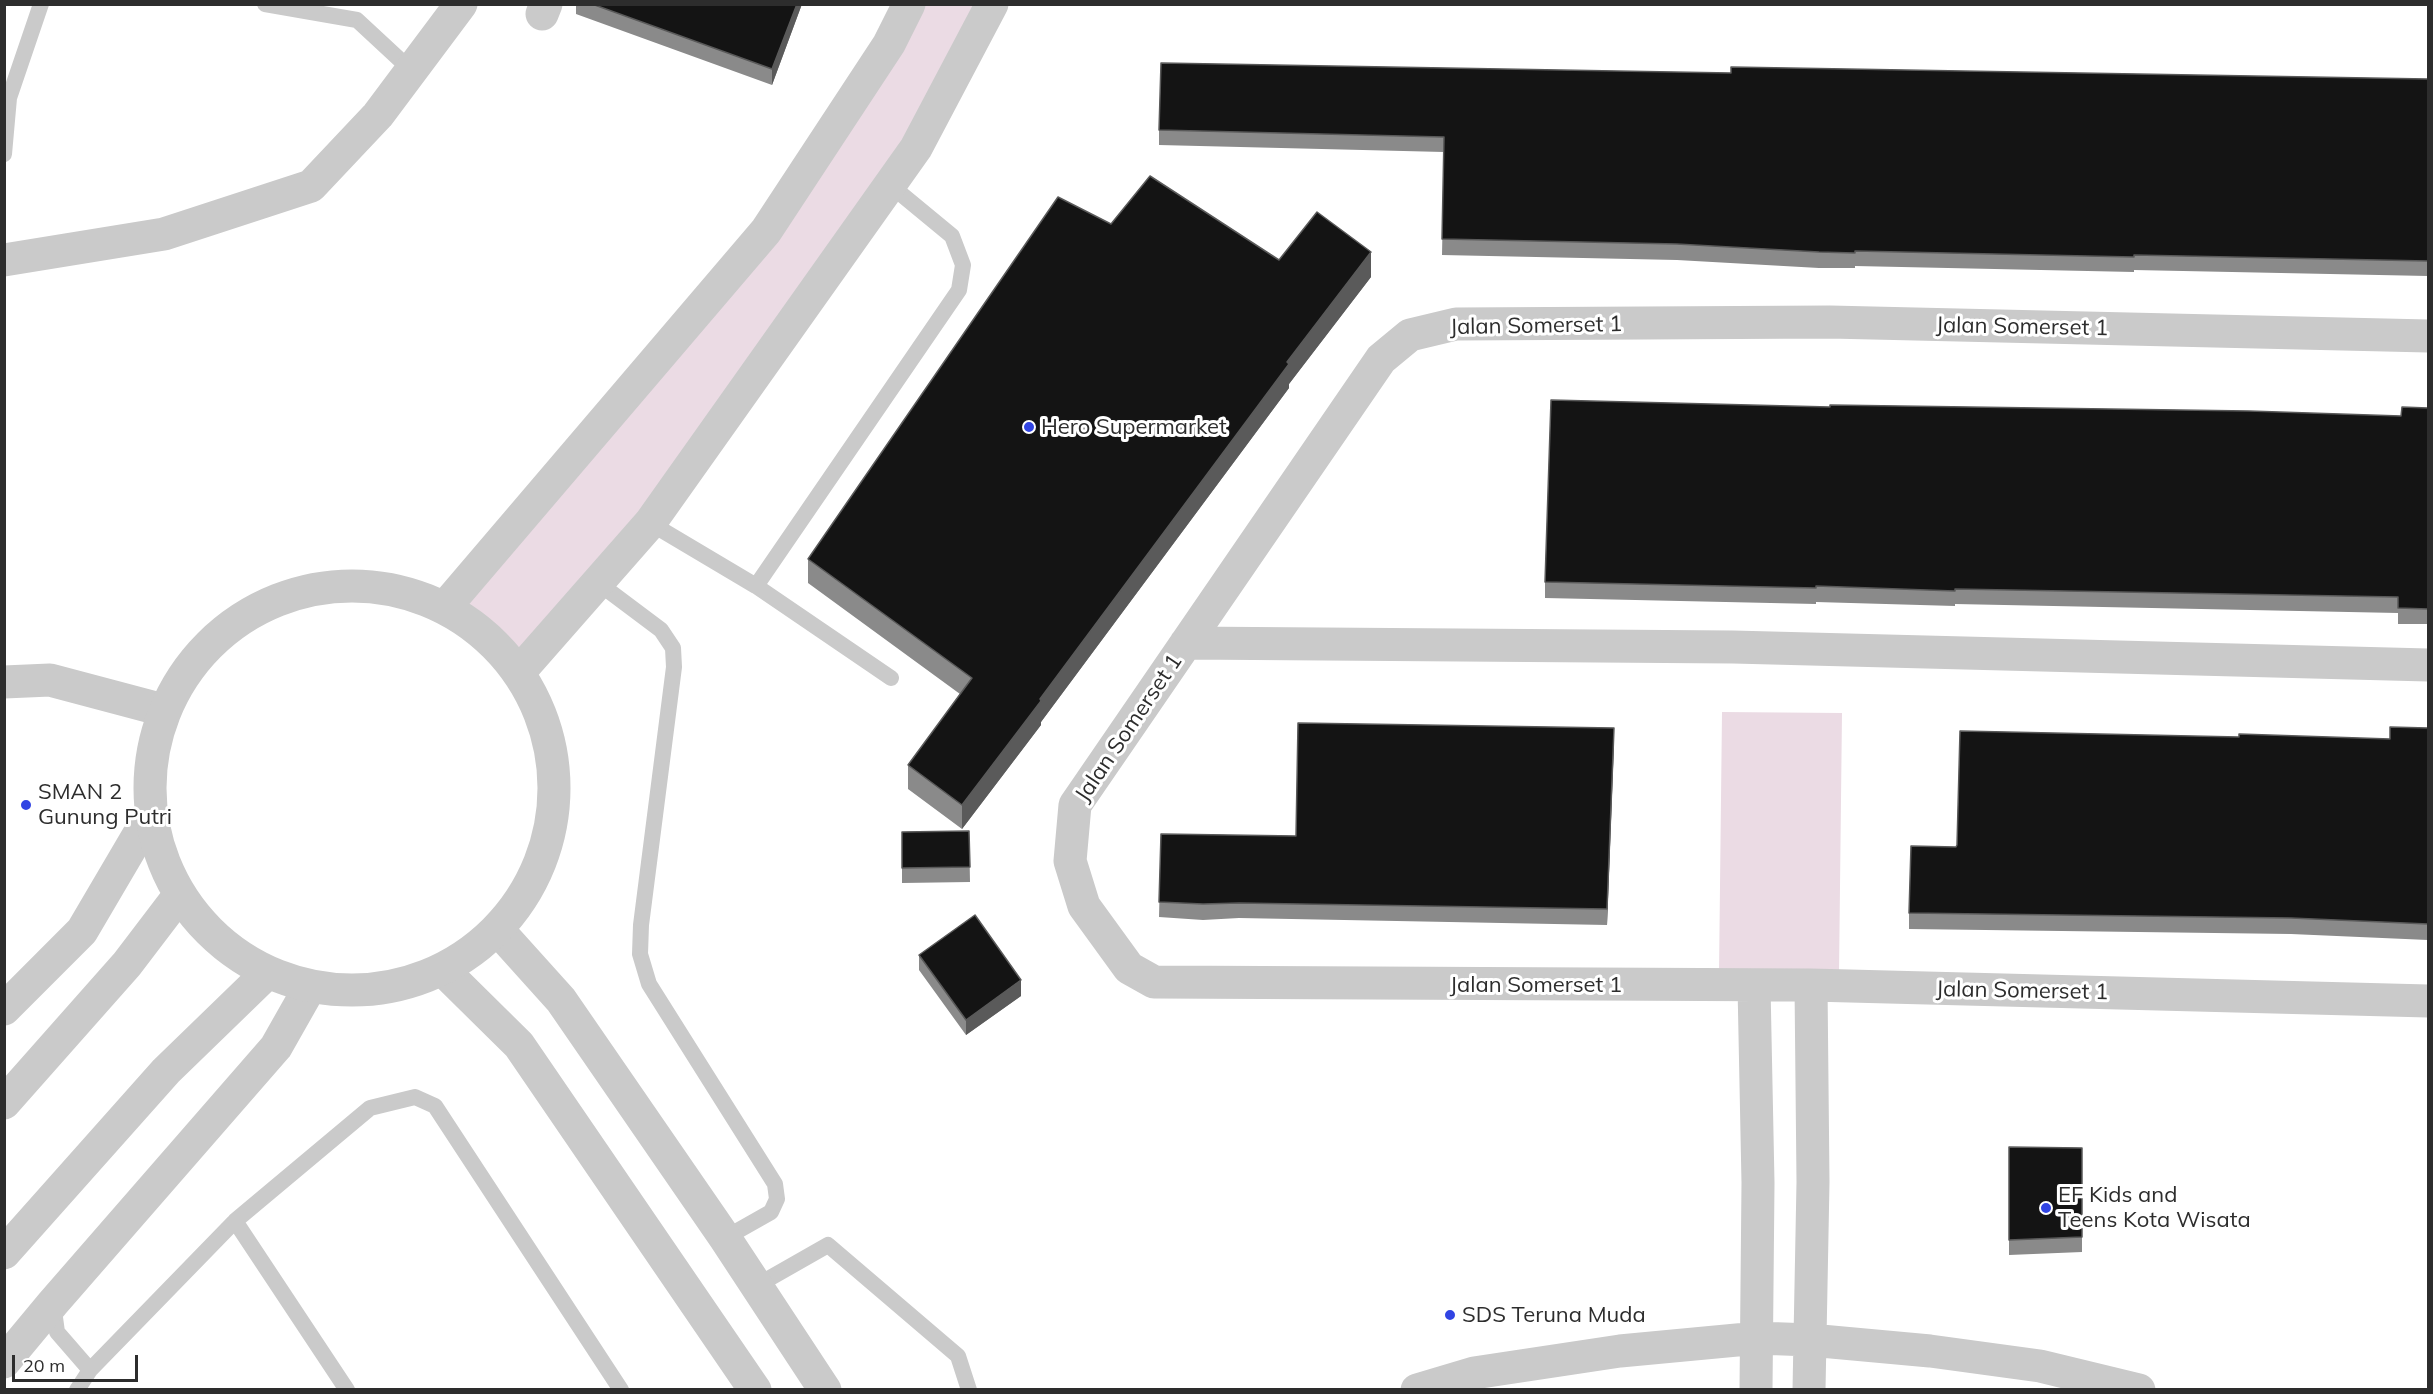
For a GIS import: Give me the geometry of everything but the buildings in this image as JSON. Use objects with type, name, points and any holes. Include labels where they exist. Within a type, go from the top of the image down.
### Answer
[{"type":"street","points":[[4,260],[164,234],[311,186],[378,115],[461,4]]},
{"type":"street","points":[[446,606],[766,231],[889,44],[909,4]]},
{"type":"street","points":[[520,671],[650,523],[916,148],[992,4]]},
{"type":"street","name":"Jalan Somerset 1","points":[[2428,336],[1830,322],[1456,324],[1410,335],[1381,359],[1075,805],[1070,861],[1084,906],[1129,968],[1154,982],[1810,985],[2428,1001]]},
{"type":"street","points":[[365,584],[446,606],[487,634],[520,671],[550,735],[556,804],[538,871],[498,930],[443,970],[379,989],[310,987],[265,975],[213,938],[178,897],[160,858],[149,817],[149,763],[163,711],[210,641],[282,597],[365,584]]},
{"type":"street","points":[[1186,643],[1733,647],[2428,665]]},
{"type":"street","points":[[4,682],[50,680],[163,711]]},
{"type":"street","points":[[4,1009],[82,931],[149,817]]},
{"type":"street","points":[[4,1103],[127,964],[178,897]]},
{"type":"street","points":[[498,930],[561,1000],[725,1238],[825,1389]]},
{"type":"street","points":[[443,970],[519,1045],[755,1389]]},
{"type":"street","points":[[4,1253],[166,1071],[265,975]]},
{"type":"street","points":[[1809,1389],[1813,1182],[1810,985]]},
{"type":"street","points":[[1754,986],[1758,1171],[1756,1389]]},
{"type":"street","points":[[4,1362],[276,1047],[310,987]]},
{"type":"street","points":[[1417,1389],[1474,1373],[1620,1351],[1758,1338],[1810,1340],[1930,1351],[2040,1366],[2139,1389]]},
{"type":"lane","points":[[4,153],[9,98],[41,4]]},
{"type":"lane","points":[[265,4],[357,20],[412,71]]},
{"type":"lane","points":[[756,586],[959,290],[963,265],[952,236],[890,184]]},
{"type":"lane","points":[[650,523],[756,586],[891,678]]},
{"type":"lane","points":[[597,582],[661,630],[673,648],[674,667],[640,925],[640,954],[649,984],[775,1184],[777,1199],[771,1212],[725,1238]]},
{"type":"lane","points":[[77,1389],[90,1370],[235,1221],[370,1108],[415,1097],[435,1107],[621,1389]]},
{"type":"lane","points":[[235,1221],[347,1389]]},
{"type":"lane","points":[[756,1286],[828,1245],[958,1356],[969,1389]]},
{"type":"lane","points":[[53,1303],[57,1332],[90,1370]]},
{"type":"shaded area","points":[[909,5],[991,5],[889,184],[520,671],[487,634],[446,606],[766,231]]},
{"type":"shaded area","points":[[1722,712],[1842,713],[1839,974],[1719,973]]},
{"type":"place","name":"Hero Supermarket","points":[[1029,427]]},
{"type":"place","name":"SMAN 2 Gunung Putri","points":[[26,805]]},
{"type":"place","name":"EF Kids and Teens Kota Wisata","points":[[2046,1208]]},
{"type":"place","name":"SDS Teruna Muda","points":[[1450,1315]]}]
